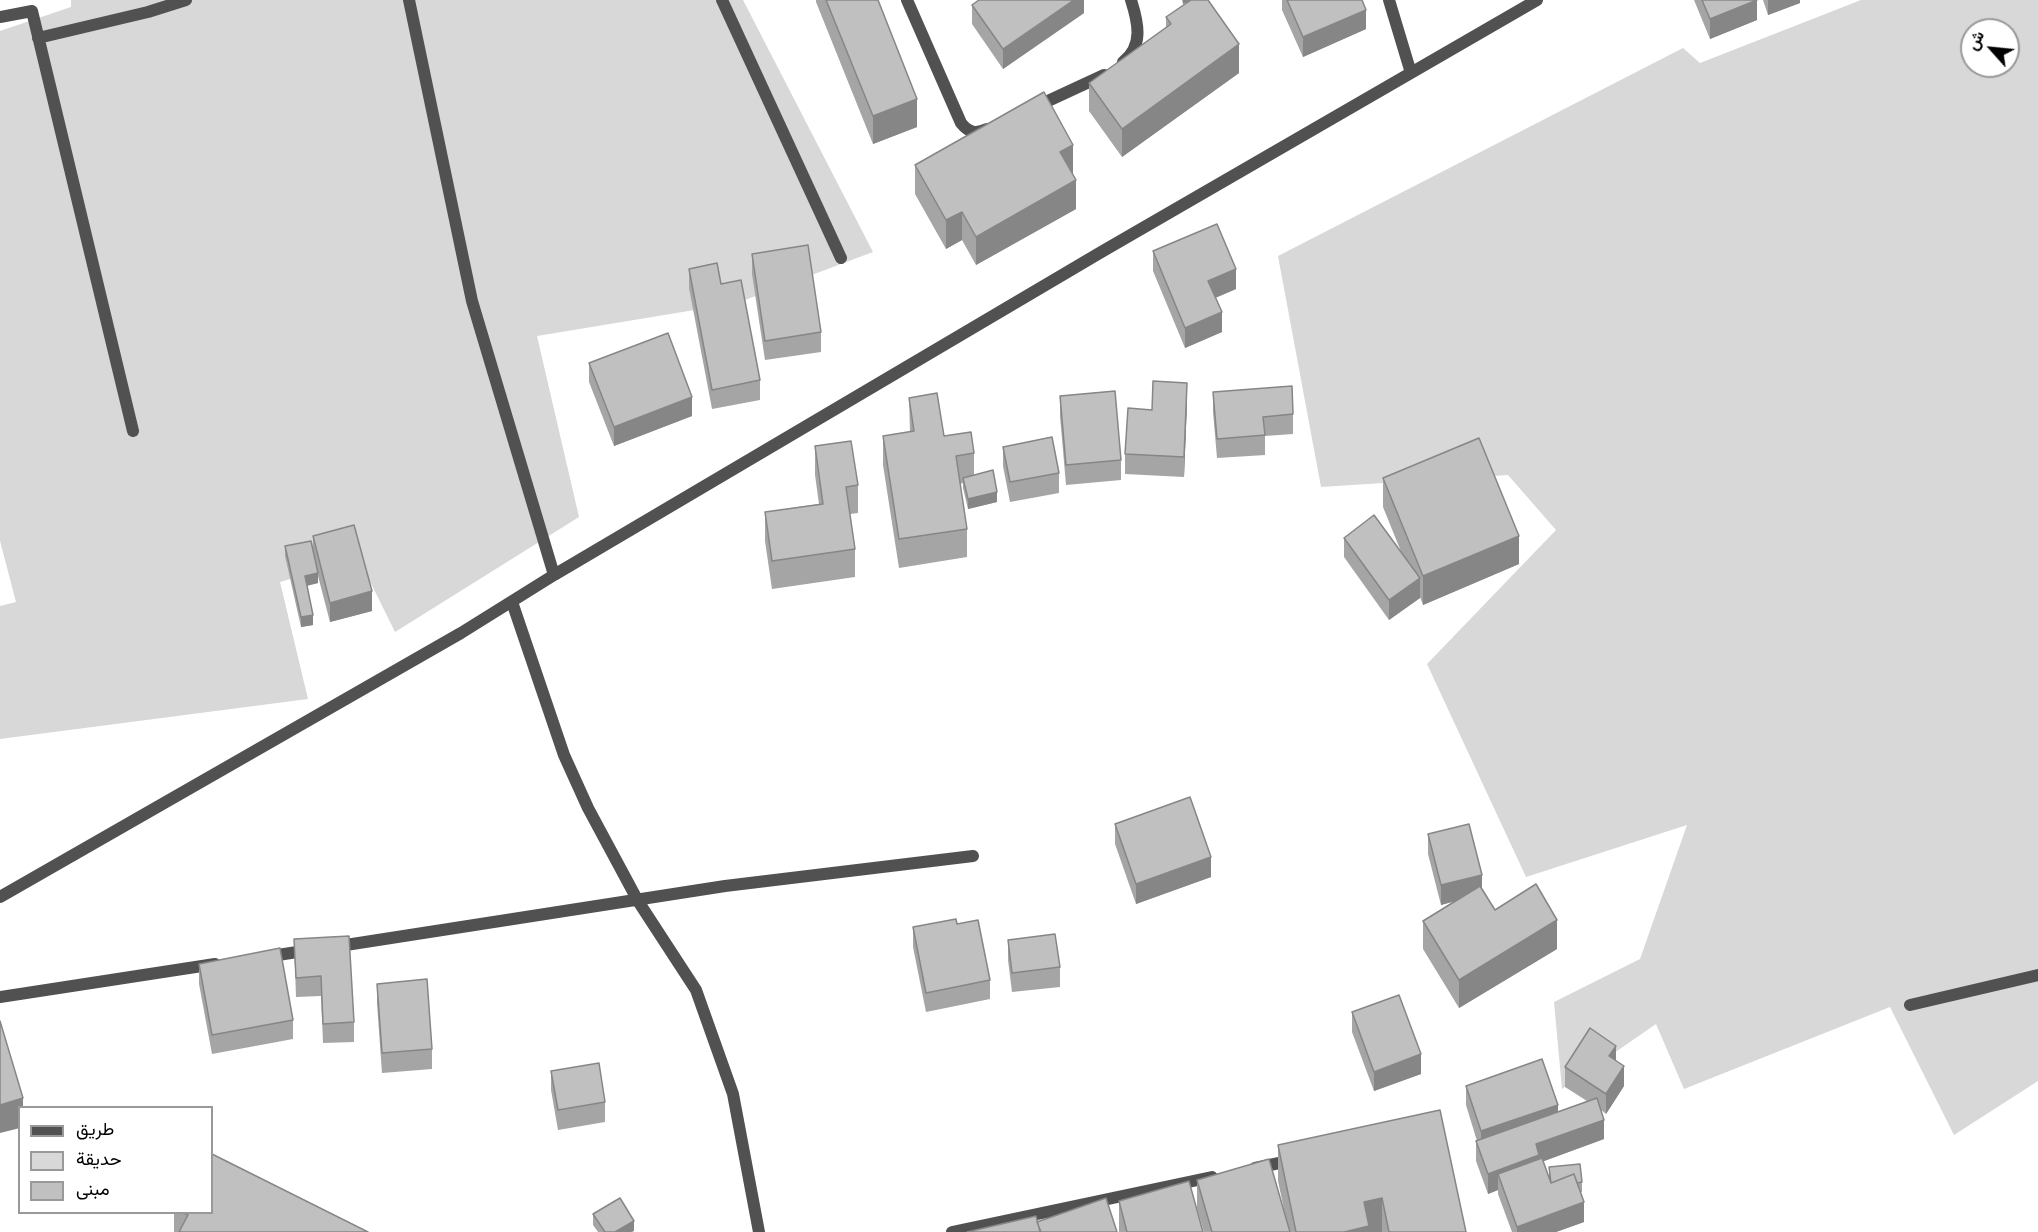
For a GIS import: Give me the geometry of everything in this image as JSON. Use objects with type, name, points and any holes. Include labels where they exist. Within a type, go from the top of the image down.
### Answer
[{"type":"street","points":[[38,38],[148,12],[186,0]]},
{"type":"street","points":[[409,0],[472,300],[554,575]]},
{"type":"street","points":[[722,0],[841,258]]},
{"type":"street","points":[[907,0],[961,123],[969,131],[974,132],[994,126]]},
{"type":"street","points":[[1022,114],[1097,78],[1128,59],[1138,38],[1131,0]]},
{"type":"street","points":[[1389,0],[1410,74]]},
{"type":"street","points":[[0,897],[451,639],[554,575],[1102,251],[1537,0]]},
{"type":"street","points":[[0,17],[30,5],[133,432]]},
{"type":"street","points":[[512,602],[564,755],[588,808],[638,901],[696,990],[733,1094],[759,1232]]},
{"type":"street","points":[[253,958],[736,885],[972,856]]},
{"type":"street","points":[[0,997],[229,962]]},
{"type":"street","points":[[1910,1005],[2038,975]]},
{"type":"street","points":[[952,1232],[1308,1157]]},
{"type":"green space","points":[[71,0],[743,0],[873,252],[737,303],[537,336],[579,517],[395,632],[359,559],[280,582],[308,699],[0,739],[0,606],[16,602],[0,541],[0,31],[71,7]]},
{"type":"green space","points":[[1861,0],[2038,0],[2038,1081],[1954,1135],[1890,1007],[1684,1089],[1656,1024],[1562,1089],[1554,1002],[1640,959],[1687,825],[1526,877],[1427,664],[1556,530],[1508,475],[1321,487],[1278,256],[1683,48],[1700,63]]},
{"type":"building","points":[[826,0],[878,0],[917,99],[873,116]]},
{"type":"building","points":[[979,0],[1074,0],[1003,49],[972,5]]},
{"type":"building","points":[[1191,0],[1208,0],[1239,44],[1122,129],[1089,83],[1171,24],[1166,17]]},
{"type":"building","points":[[1287,0],[1362,0],[1366,10],[1303,37]]},
{"type":"building","points":[[1702,0],[1757,0],[1710,19]]},
{"type":"building","points":[[1044,92],[1073,145],[1060,152],[1076,180],[976,237],[962,212],[946,220],[915,165]]},
{"type":"building","points":[[1217,224],[1236,269],[1208,281],[1222,312],[1185,328],[1153,251]]},
{"type":"building","points":[[808,245],[821,332],[765,341],[752,254]]},
{"type":"building","points":[[717,263],[721,284],[741,280],[760,380],[712,390],[689,269]]},
{"type":"building","points":[[668,333],[692,397],[614,427],[589,363]]},
{"type":"building","points":[[1153,381],[1187,383],[1184,457],[1125,454],[1128,408],[1152,410]]},
{"type":"building","points":[[1292,386],[1293,414],[1263,417],[1265,435],[1217,439],[1213,392]]},
{"type":"building","points":[[1115,391],[1121,460],[1066,465],[1060,396]]},
{"type":"building","points":[[937,393],[944,436],[971,432],[974,453],[956,456],[967,529],[899,539],[883,436],[914,431],[909,398]]},
{"type":"building","points":[[1052,437],[1059,473],[1010,482],[1003,447]]},
{"type":"building","points":[[1479,438],[1519,536],[1423,576],[1383,478]]},
{"type":"building","points":[[851,441],[858,485],[846,487],[855,549],[772,561],[765,512],[823,504],[815,446]]},
{"type":"building","points":[[993,470],[997,492],[968,499],[963,478]]},
{"type":"building","points":[[1374,515],[1420,578],[1389,600],[1344,538]]},
{"type":"building","points":[[354,525],[372,591],[330,603],[313,536]]},
{"type":"building","points":[[311,541],[318,573],[305,576],[313,615],[301,617],[285,546]]},
{"type":"building","points":[[1190,797],[1211,857],[1136,884],[1115,824]]},
{"type":"building","points":[[1469,824],[1482,875],[1441,885],[1428,834]]},
{"type":"building","points":[[1536,884],[1557,920],[1459,980],[1423,921],[1480,886],[1495,910]]},
{"type":"building","points":[[956,919],[957,924],[978,920],[990,980],[926,993],[913,927]]},
{"type":"building","points":[[1055,934],[1060,967],[1012,973],[1008,940]]},
{"type":"building","points":[[349,936],[354,1022],[323,1024],[321,976],[296,978],[294,939]]},
{"type":"building","points":[[280,948],[293,1020],[212,1035],[199,964]]},
{"type":"building","points":[[427,979],[432,1049],[382,1053],[377,984]]},
{"type":"building","points":[[1399,995],[1421,1054],[1374,1072],[1352,1012]]},
{"type":"building","points":[[0,1021],[23,1098],[0,1105]]},
{"type":"building","points":[[1590,1028],[1616,1046],[1609,1056],[1624,1066],[1606,1094],[1565,1067]]},
{"type":"building","points":[[1542,1059],[1558,1105],[1481,1131],[1466,1086]]},
{"type":"building","points":[[599,1063],[605,1102],[558,1110],[551,1071]]},
{"type":"building","points":[[1597,1098],[1604,1120],[1536,1144],[1539,1155],[1488,1174],[1476,1141]]},
{"type":"building","points":[[1440,1110],[1466,1232],[1389,1232],[1382,1198],[1364,1202],[1369,1226],[1344,1232],[1296,1232],[1278,1145]]},
{"type":"building","points":[[213,1154],[368,1232],[179,1232],[188,1215],[186,1214],[213,1214]]},
{"type":"building","points":[[1542,1158],[1551,1183],[1574,1174],[1584,1202],[1517,1227],[1498,1174]]},
{"type":"building","points":[[1269,1159],[1290,1232],[1212,1232],[1197,1180]]},
{"type":"building","points":[[1580,1164],[1582,1182],[1577,1183],[1574,1174],[1551,1183],[1549,1167]]},
{"type":"building","points":[[1189,1181],[1203,1232],[1127,1232],[1119,1201]]},
{"type":"building","points":[[620,1198],[634,1221],[615,1232],[605,1232],[593,1214]]},
{"type":"building","points":[[1106,1198],[1117,1232],[1041,1232],[1037,1222]]},
{"type":"building","points":[[1036,1216],[1040,1232],[967,1232]]}]
